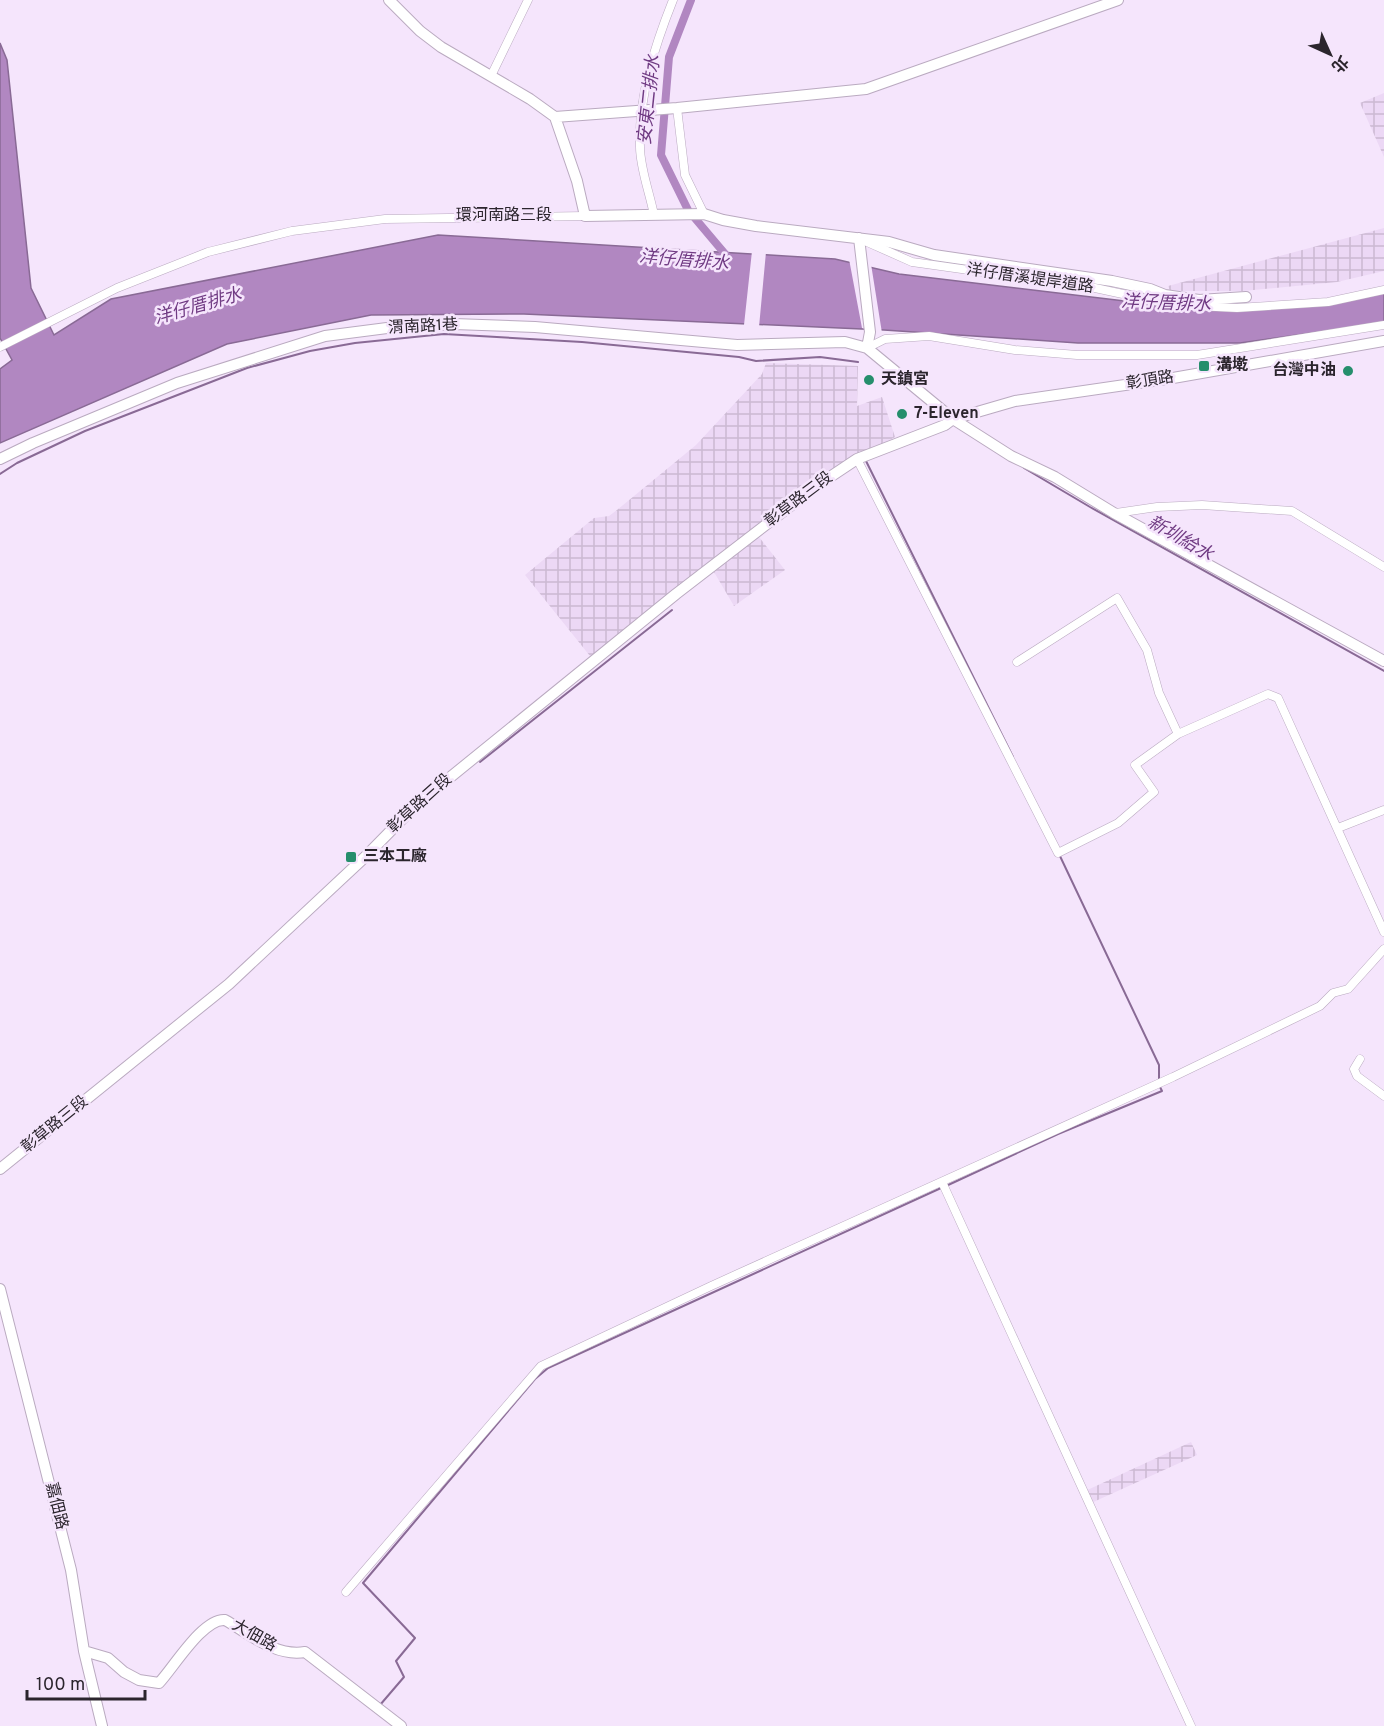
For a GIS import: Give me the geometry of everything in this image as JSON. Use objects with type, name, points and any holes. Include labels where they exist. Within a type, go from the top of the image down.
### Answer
[{"type":"street","points":[[389,0],[420,31],[441,47],[530,99],[555,117],[577,182],[585,216]]},
{"type":"street","points":[[491,76],[528,0]]},
{"type":"street","points":[[659,215],[640,149],[658,36],[674,0]]},
{"type":"street","points":[[555,117],[866,89],[1118,0]]},
{"type":"street","points":[[674,108],[685,175],[704,214]]},
{"type":"street","name":"環河南路三段","points":[[0,347],[117,288],[208,252],[292,231],[385,219],[704,214],[756,226],[889,242],[934,255],[1112,281],[1166,295],[1200,300],[1246,297]]},
{"type":"street","points":[[860,238],[870,332],[867,348]]},
{"type":"street","name":"洋仔厝溪堤岸道路","points":[[860,238],[912,262],[1095,288],[1174,305],[1237,308],[1328,302],[1384,290]]},
{"type":"street","name":"渭南路1巷","points":[[0,459],[177,383],[221,368],[325,336],[387,328],[454,324],[535,327],[737,345],[845,342],[867,348]]},
{"type":"street","points":[[867,348],[885,339],[929,336],[1015,350],[1077,355],[1197,355],[1384,325]]},
{"type":"street","name":"彰頂路","points":[[857,459],[949,422],[1015,401],[1173,378],[1384,341]]},
{"type":"street","points":[[867,348],[949,422],[1055,477],[1114,513],[1384,661]]},
{"type":"street","points":[[857,459],[1058,853],[1118,823],[1154,792],[1135,765],[1178,734],[1268,694],[1278,698],[1384,932]]},
{"type":"street","name":"彰草路三段","points":[[0,1169],[229,984],[350,871],[416,805],[471,759],[685,587],[815,487],[857,459]]},
{"type":"street","points":[[1114,513],[1157,507],[1202,505],[1292,511],[1384,567]]},
{"type":"street","points":[[1017,662],[1117,598],[1148,650],[1159,693],[1178,734]]},
{"type":"street","points":[[1338,828],[1384,810]]},
{"type":"street","points":[[346,1592],[541,1366],[1173,1077],[1320,1006],[1333,993],[1348,989],[1384,949]]},
{"type":"street","points":[[1360,1059],[1354,1069],[1357,1076],[1384,1096]]},
{"type":"street","points":[[942,1182],[1191,1726]]},
{"type":"street","name":"嘉佃路","points":[[0,1289],[71,1570],[84,1651],[102,1726]]},
{"type":"street","name":"大佃路","points":[[84,1651],[108,1658],[123,1672],[139,1680],[159,1683],[210,1624],[220,1619],[225,1620],[277,1651],[305,1652],[401,1726]]},
{"type":"shaded area","points":[[1384,93],[1384,157],[1360,103]]},
{"type":"shaded area","points":[[1384,228],[1384,271],[1337,282],[1243,291],[1170,291],[1168,286]]},
{"type":"shaded area","points":[[766,363],[858,366],[857,406],[882,397],[895,437],[857,459],[594,661],[525,575],[594,518],[609,516],[617,510],[696,445],[762,374]]},
{"type":"shaded area","points":[[759,537],[785,570],[734,606],[714,572]]},
{"type":"shaded area","points":[[1191,1442],[1197,1455],[1089,1504],[1083,1492]]},
{"type":"water","name":"洋仔厝排水","points":[[0,43],[7,60],[31,288],[54,335],[111,299],[438,235],[835,259],[899,274],[1175,307],[1327,303],[1384,287],[1384,323],[1240,343],[1078,343],[884,330],[524,314],[371,315],[227,344],[0,443],[0,369],[12,360],[0,338]]},
{"type":"pier","points":[[752,251],[766,252],[759,327],[744,325]]},
{"type":"pier","points":[[849,259],[871,264],[882,333],[862,328]]},
{"type":"waterway","name":"安東二排水","points":[[691,0],[669,57],[661,155],[688,210],[731,261]]},
{"type":"waterway","points":[[0,474],[17,463],[85,431],[247,368],[310,351],[355,343],[444,334],[582,342],[739,357],[756,361],[820,357],[858,362]]},
{"type":"waterway","points":[[866,461],[1013,757]]},
{"type":"waterway","name":"新圳給水","points":[[1024,468],[1384,671]]},
{"type":"waterway","points":[[480,762],[672,610]]},
{"type":"waterway","points":[[1059,854],[1159,1065],[1159,1081]]},
{"type":"waterway","points":[[946,1186],[1058,1134],[1162,1091],[1160,1087]]},
{"type":"waterway","points":[[380,1705],[404,1677],[396,1661],[415,1638],[363,1583],[535,1379],[548,1368],[941,1188]]},
{"type":"place","name":"溝墘","points":[[1204,366]]},
{"type":"place","name":"台灣中油","points":[[1348,371]]},
{"type":"place","name":"天鎮宮","points":[[869,380]]},
{"type":"place","name":"7-Eleven","points":[[902,414]]},
{"type":"place","name":"三本工廠","points":[[351,857]]}]
